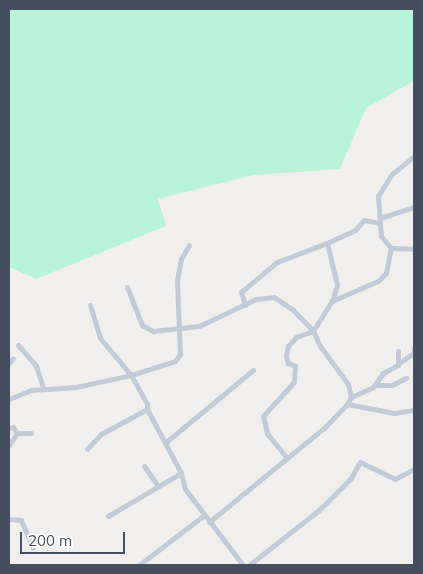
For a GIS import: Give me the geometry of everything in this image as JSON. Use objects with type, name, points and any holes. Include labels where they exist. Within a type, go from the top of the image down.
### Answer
[{"type":"street","points":[[414,156],[400,166],[381,189],[377,200],[381,236],[391,248],[414,249]]},
{"type":"street","points":[[245,305],[241,292],[277,262],[355,230],[364,220],[380,221],[414,208]]},
{"type":"street","points":[[287,458],[267,433],[263,416],[294,382],[295,366],[288,363],[286,356],[288,346],[296,337],[313,331],[332,301],[337,285],[327,243]]},
{"type":"street","points":[[9,400],[43,388],[76,387],[130,375],[175,360],[180,354],[177,281],[181,259],[189,245]]},
{"type":"street","points":[[332,301],[382,278],[388,268],[391,248]]},
{"type":"street","points":[[127,287],[142,325],[148,330],[179,330],[212,322],[256,299],[277,298],[313,331],[320,346],[348,384],[351,397],[348,404],[287,458],[209,522]]},
{"type":"street","points":[[90,305],[100,338],[130,375],[181,473],[185,489],[203,516],[242,565]]},
{"type":"street","points":[[18,345],[36,366],[43,388]]},
{"type":"street","points":[[375,385],[383,373],[414,354],[414,348]]},
{"type":"street","points":[[398,351],[399,363]]},
{"type":"street","points":[[166,442],[253,370]]},
{"type":"street","points":[[351,397],[375,385],[392,385],[406,378]]},
{"type":"street","points":[[348,404],[394,413],[414,410]]},
{"type":"street","points":[[87,449],[101,434],[147,409]]},
{"type":"street","points":[[9,428],[13,427],[18,433]]},
{"type":"street","points":[[18,433],[32,433]]},
{"type":"street","points":[[9,445],[18,433]]},
{"type":"street","points":[[249,565],[319,510],[351,478],[360,462],[395,479],[414,469]]},
{"type":"street","points":[[144,466],[158,486]]},
{"type":"street","points":[[108,516],[181,473]]},
{"type":"street","points":[[139,565],[203,516]]},
{"type":"street","points":[[9,519],[20,518],[33,548]]},
{"type":"green space","points":[[9,9],[414,9],[414,81],[366,108],[340,169],[254,175],[158,199],[166,226],[36,279],[9,267]]}]
